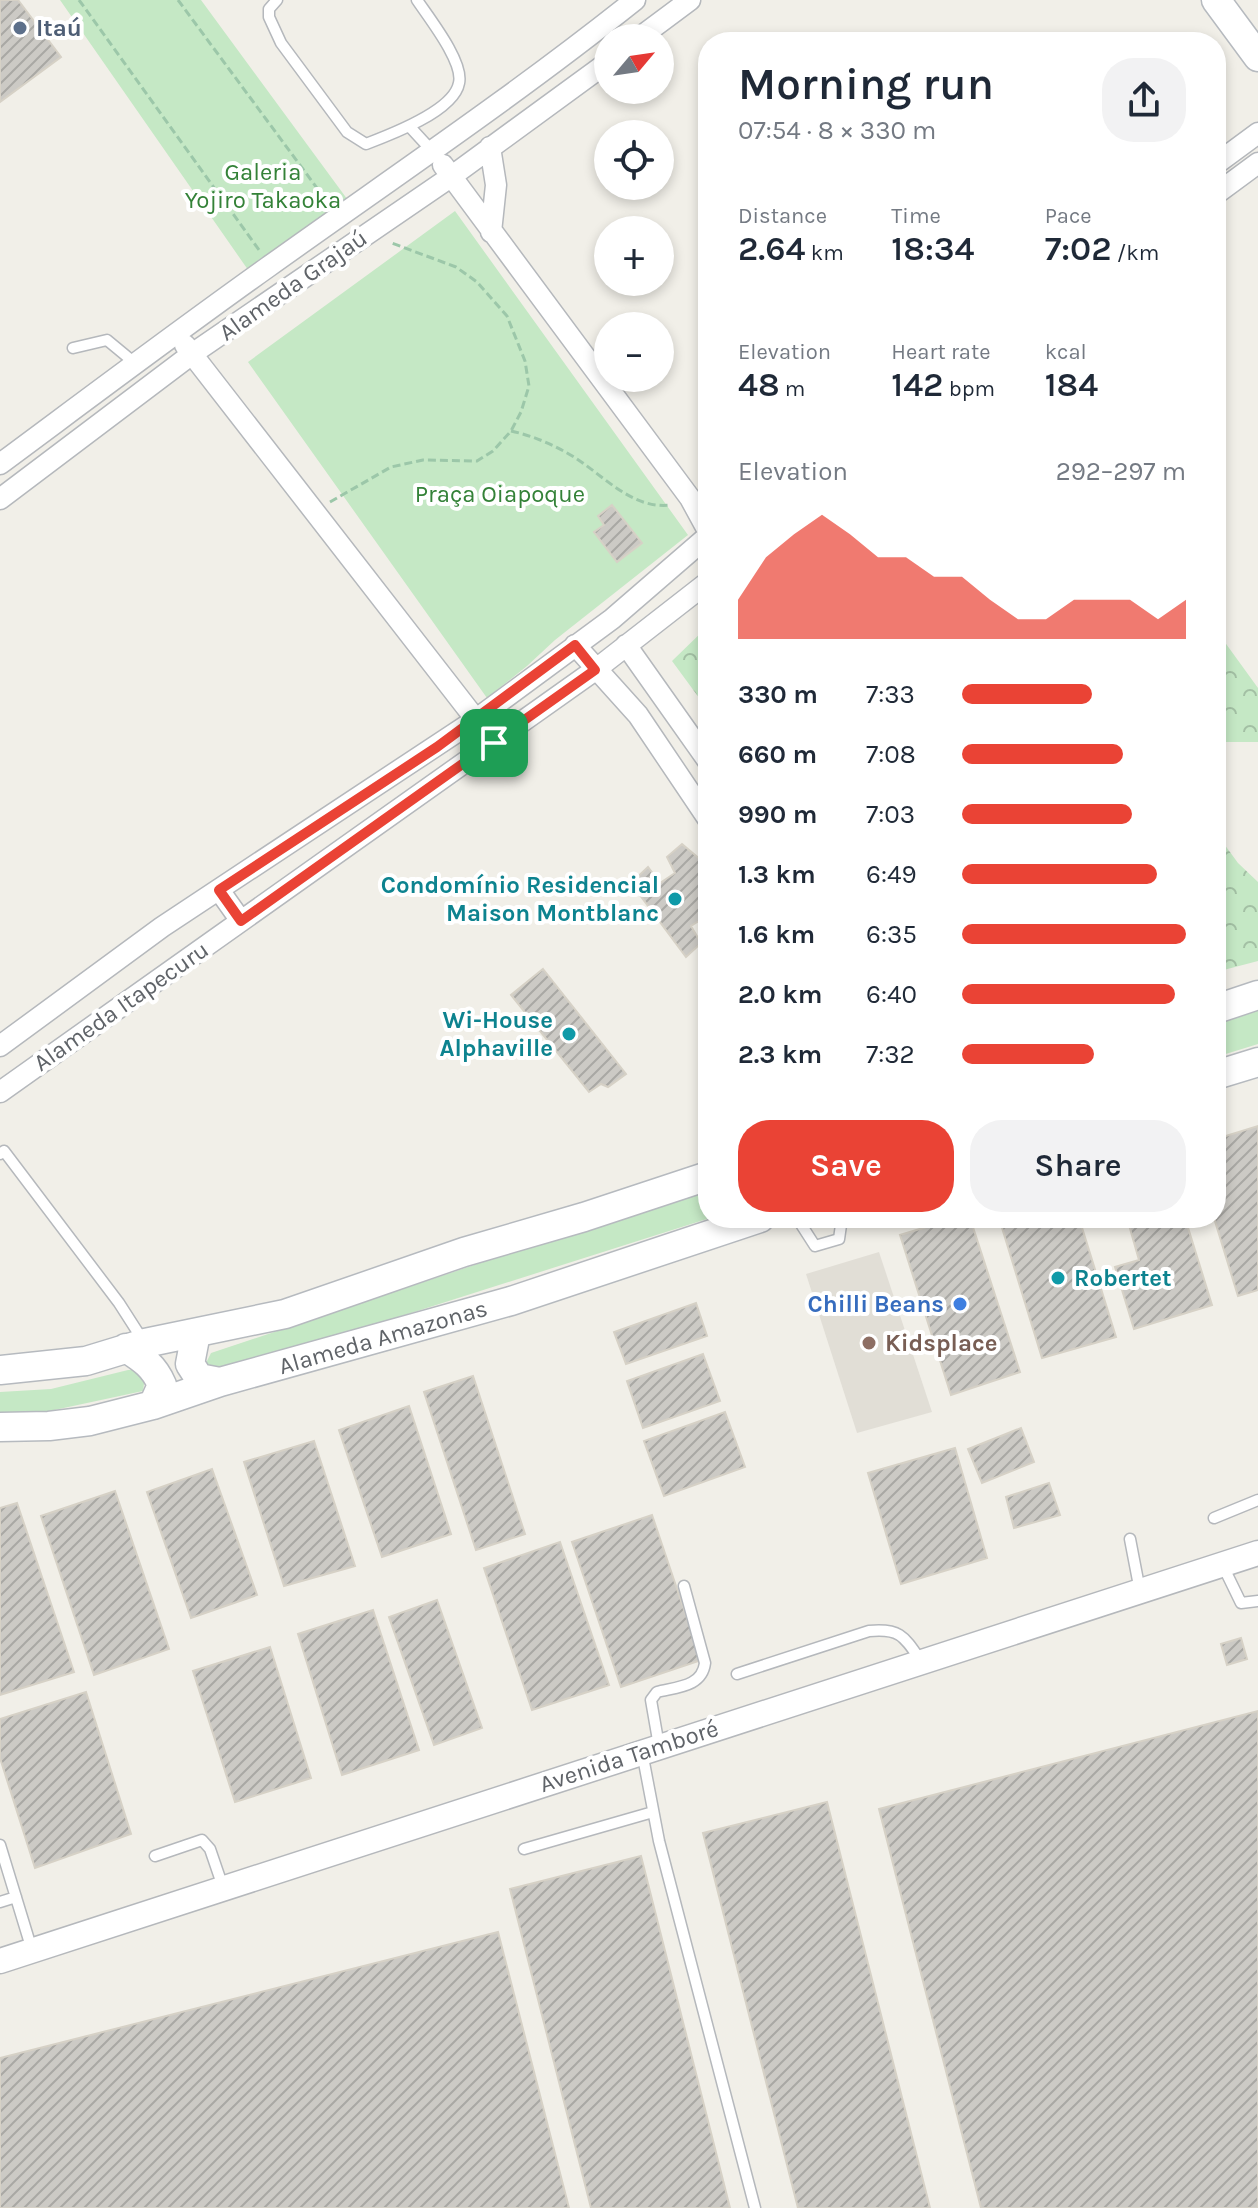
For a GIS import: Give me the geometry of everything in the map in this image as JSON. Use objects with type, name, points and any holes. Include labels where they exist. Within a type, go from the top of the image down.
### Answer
[{"type":"main road","points":[[1216,0],[1250,54]]},
{"type":"main road","points":[[1226,1006],[1258,995]]},
{"type":"main road","points":[[1226,1072],[1258,1062]]},
{"type":"main road","name":"Alameda Amazonas","points":[[0,1370],[86,1361],[135,1346],[285,1314],[464,1252],[698,1179]]},
{"type":"main road","name":"Alameda Amazonas","points":[[0,1427],[90,1421],[153,1405],[220,1382],[511,1301],[727,1228]]},
{"type":"main road","points":[[196,1333],[190,1364],[199,1378],[220,1382]]},
{"type":"main road","points":[[135,1346],[157,1373],[162,1385],[153,1405]]},
{"type":"street","name":"Alameda Grajaú","points":[[0,464],[270,265],[572,51],[635,0]]},
{"type":"street","points":[[658,24],[690,0]]},
{"type":"street","points":[[572,51],[590,75]]},
{"type":"street","name":"Alameda Grajaú","points":[[0,499],[192,354],[452,176],[594,72]]},
{"type":"street","points":[[1226,158],[1255,141]]},
{"type":"street","points":[[490,147],[496,185],[491,232]]},
{"type":"street","points":[[433,152],[690,498],[698,514]]},
{"type":"street","points":[[1226,187],[1258,163]]},
{"type":"street","points":[[177,334],[494,743]]},
{"type":"street","name":"Alameda Itapecuru","points":[[0,1046],[162,927],[475,720],[612,619],[698,542]]},
{"type":"street","name":"Alameda Itapecuru","points":[[0,1092],[494,743],[698,590]]},
{"type":"street","points":[[575,645],[638,715],[698,804]]},
{"type":"street","points":[[626,645],[698,747]]},
{"type":"street","points":[[219,890],[241,921]]},
{"type":"street","name":"Avenida Tamboré","points":[[0,1961],[1258,1553]]},
{"type":"lane","points":[[277,0],[269,9],[269,17],[281,43],[347,132],[366,144],[410,127],[453,97],[460,82],[456,63],[417,0]]},
{"type":"lane","points":[[410,127],[433,152]]},
{"type":"lane","points":[[73,348],[107,340],[136,364]]},
{"type":"lane","points":[[0,1154],[4,1151],[119,1303],[135,1346]]},
{"type":"lane","points":[[803,1228],[815,1246],[839,1239],[841,1228]]},
{"type":"lane","points":[[1214,1518],[1258,1500]]},
{"type":"lane","points":[[1130,1539],[1140,1591]]},
{"type":"lane","points":[[1222,1564],[1241,1603],[1258,1601]]},
{"type":"lane","points":[[684,1586],[705,1663],[704,1673],[691,1683],[657,1692],[651,1700],[653,1812],[755,2208]]},
{"type":"lane","points":[[737,1674],[869,1631],[887,1629],[903,1635],[921,1661]]},
{"type":"lane","points":[[524,1849],[653,1812]]},
{"type":"lane","points":[[155,1856],[202,1840],[210,1849],[223,1888]]},
{"type":"lane","points":[[0,1845],[32,1950]]},
{"type":"lane","points":[[0,1902],[16,1897]]},
{"type":"path","points":[[79,0],[270,265]]},
{"type":"path","points":[[178,0],[339,217]]},
{"type":"path","points":[[312,511],[391,467],[423,460],[477,461],[493,451],[511,431],[529,386],[525,361],[507,316],[477,282],[456,267],[367,234]]},
{"type":"path","points":[[511,431],[534,436],[572,456],[636,501],[668,507],[690,498]]},
{"type":"shaded area","name":"Kidsplace","points":[[879,1252],[932,1412],[857,1433],[806,1274]]},
{"type":"green space","name":"Galeria Yojiro Takaoka","points":[[60,0],[201,0],[353,207],[253,277]]},
{"type":"green space","name":"Praça Oiapoque","points":[[455,211],[688,535],[487,698],[248,362]]},
{"type":"green space","points":[[698,636],[698,696],[672,661]]},
{"type":"green space","points":[[1226,644],[1258,688],[1258,742],[1226,742]]},
{"type":"green space","points":[[1226,847],[1258,882],[1258,961],[1226,969]]},
{"type":"green space","points":[[1258,1007],[1258,1044],[1226,1054],[1226,1017]]},
{"type":"green space","points":[[698,1194],[698,1222],[216,1375],[201,1373],[211,1353],[585,1228]]},
{"type":"green space","points":[[128,1370],[140,1370],[145,1377],[143,1391],[31,1415],[0,1415],[0,1392],[51,1389]]},
{"type":"building","name":"Itaú","points":[[0,0],[18,0],[61,57],[0,102]]},
{"type":"building","points":[[612,505],[642,543],[617,562],[594,532],[604,525],[598,516]]},
{"type":"building","name":"Condomínio Residencial Maison Montblanc","points":[[682,844],[698,858],[698,921],[691,926],[698,938],[698,946],[686,957],[631,883],[648,867],[660,883],[675,873],[667,857]]},
{"type":"building","name":"Wi-House Alphaville","points":[[543,969],[626,1074],[608,1087],[601,1084],[589,1092],[511,995]]},
{"type":"building","points":[[1258,1126],[1258,1290],[1238,1296],[1217,1228],[1226,1228],[1226,1136]]},
{"type":"building","name":"Chilli Beans","points":[[923,1228],[973,1228],[1020,1372],[951,1395],[900,1235]]},
{"type":"building","name":"Robertet","points":[[1002,1228],[1082,1228],[1116,1337],[1042,1358]]},
{"type":"building","points":[[1130,1228],[1188,1228],[1212,1305],[1134,1329],[1115,1267],[1139,1260]]},
{"type":"building","points":[[696,1303],[707,1336],[626,1364],[614,1332]]},
{"type":"building","points":[[703,1354],[720,1401],[643,1428],[627,1381]]},
{"type":"building","points":[[473,1376],[525,1534],[476,1550],[424,1392]]},
{"type":"building","points":[[409,1406],[451,1534],[382,1557],[339,1430]]},
{"type":"building","points":[[725,1412],[745,1467],[664,1496],[644,1441]]},
{"type":"building","points":[[1021,1428],[1034,1462],[982,1483],[968,1449]]},
{"type":"building","points":[[314,1441],[355,1566],[284,1586],[244,1462]]},
{"type":"building","points":[[955,1448],[987,1558],[901,1584],[868,1473]]},
{"type":"building","points":[[212,1469],[257,1595],[191,1618],[147,1492]]},
{"type":"building","points":[[1049,1483],[1060,1515],[1014,1528],[1006,1497]]},
{"type":"building","points":[[115,1491],[169,1649],[94,1675],[41,1516]]},
{"type":"building","points":[[17,1503],[74,1672],[0,1695],[0,1508]]},
{"type":"building","points":[[652,1515],[701,1660],[621,1687],[572,1542]]},
{"type":"building","points":[[560,1542],[609,1685],[532,1710],[484,1568]]},
{"type":"building","points":[[437,1600],[482,1728],[434,1745],[389,1617]]},
{"type":"building","points":[[373,1610],[419,1750],[342,1775],[298,1634]]},
{"type":"building","points":[[1241,1638],[1247,1659],[1227,1665],[1221,1644]]},
{"type":"building","points":[[270,1647],[311,1778],[235,1802],[193,1671]]},
{"type":"building","points":[[86,1692],[131,1834],[35,1868],[0,1758],[0,1719]]},
{"type":"building","points":[[1258,1711],[1258,2208],[981,2208],[879,1809]]},
{"type":"building","points":[[827,1802],[930,2208],[798,2208],[703,1833]]},
{"type":"building","points":[[641,1856],[730,2208],[591,2208],[510,1889]]},
{"type":"building","points":[[498,1932],[569,2208],[0,2208],[0,2058]]},
{"type":"place","name":"Itaú","points":[[20,28]]},
{"type":"place","name":"Condomínio Residencial Maison Montblanc","points":[[675,899]]},
{"type":"place","name":"Wi-House Alphaville","points":[[569,1034]]},
{"type":"place","name":"Robertet","points":[[1058,1278]]},
{"type":"place","name":"Chilli Beans","points":[[960,1304]]},
{"type":"place","name":"Kidsplace","points":[[869,1343]]},
{"type":"route","points":[[575,645],[595,670],[494,743],[241,921],[219,890],[437,747],[575,645]]}]
